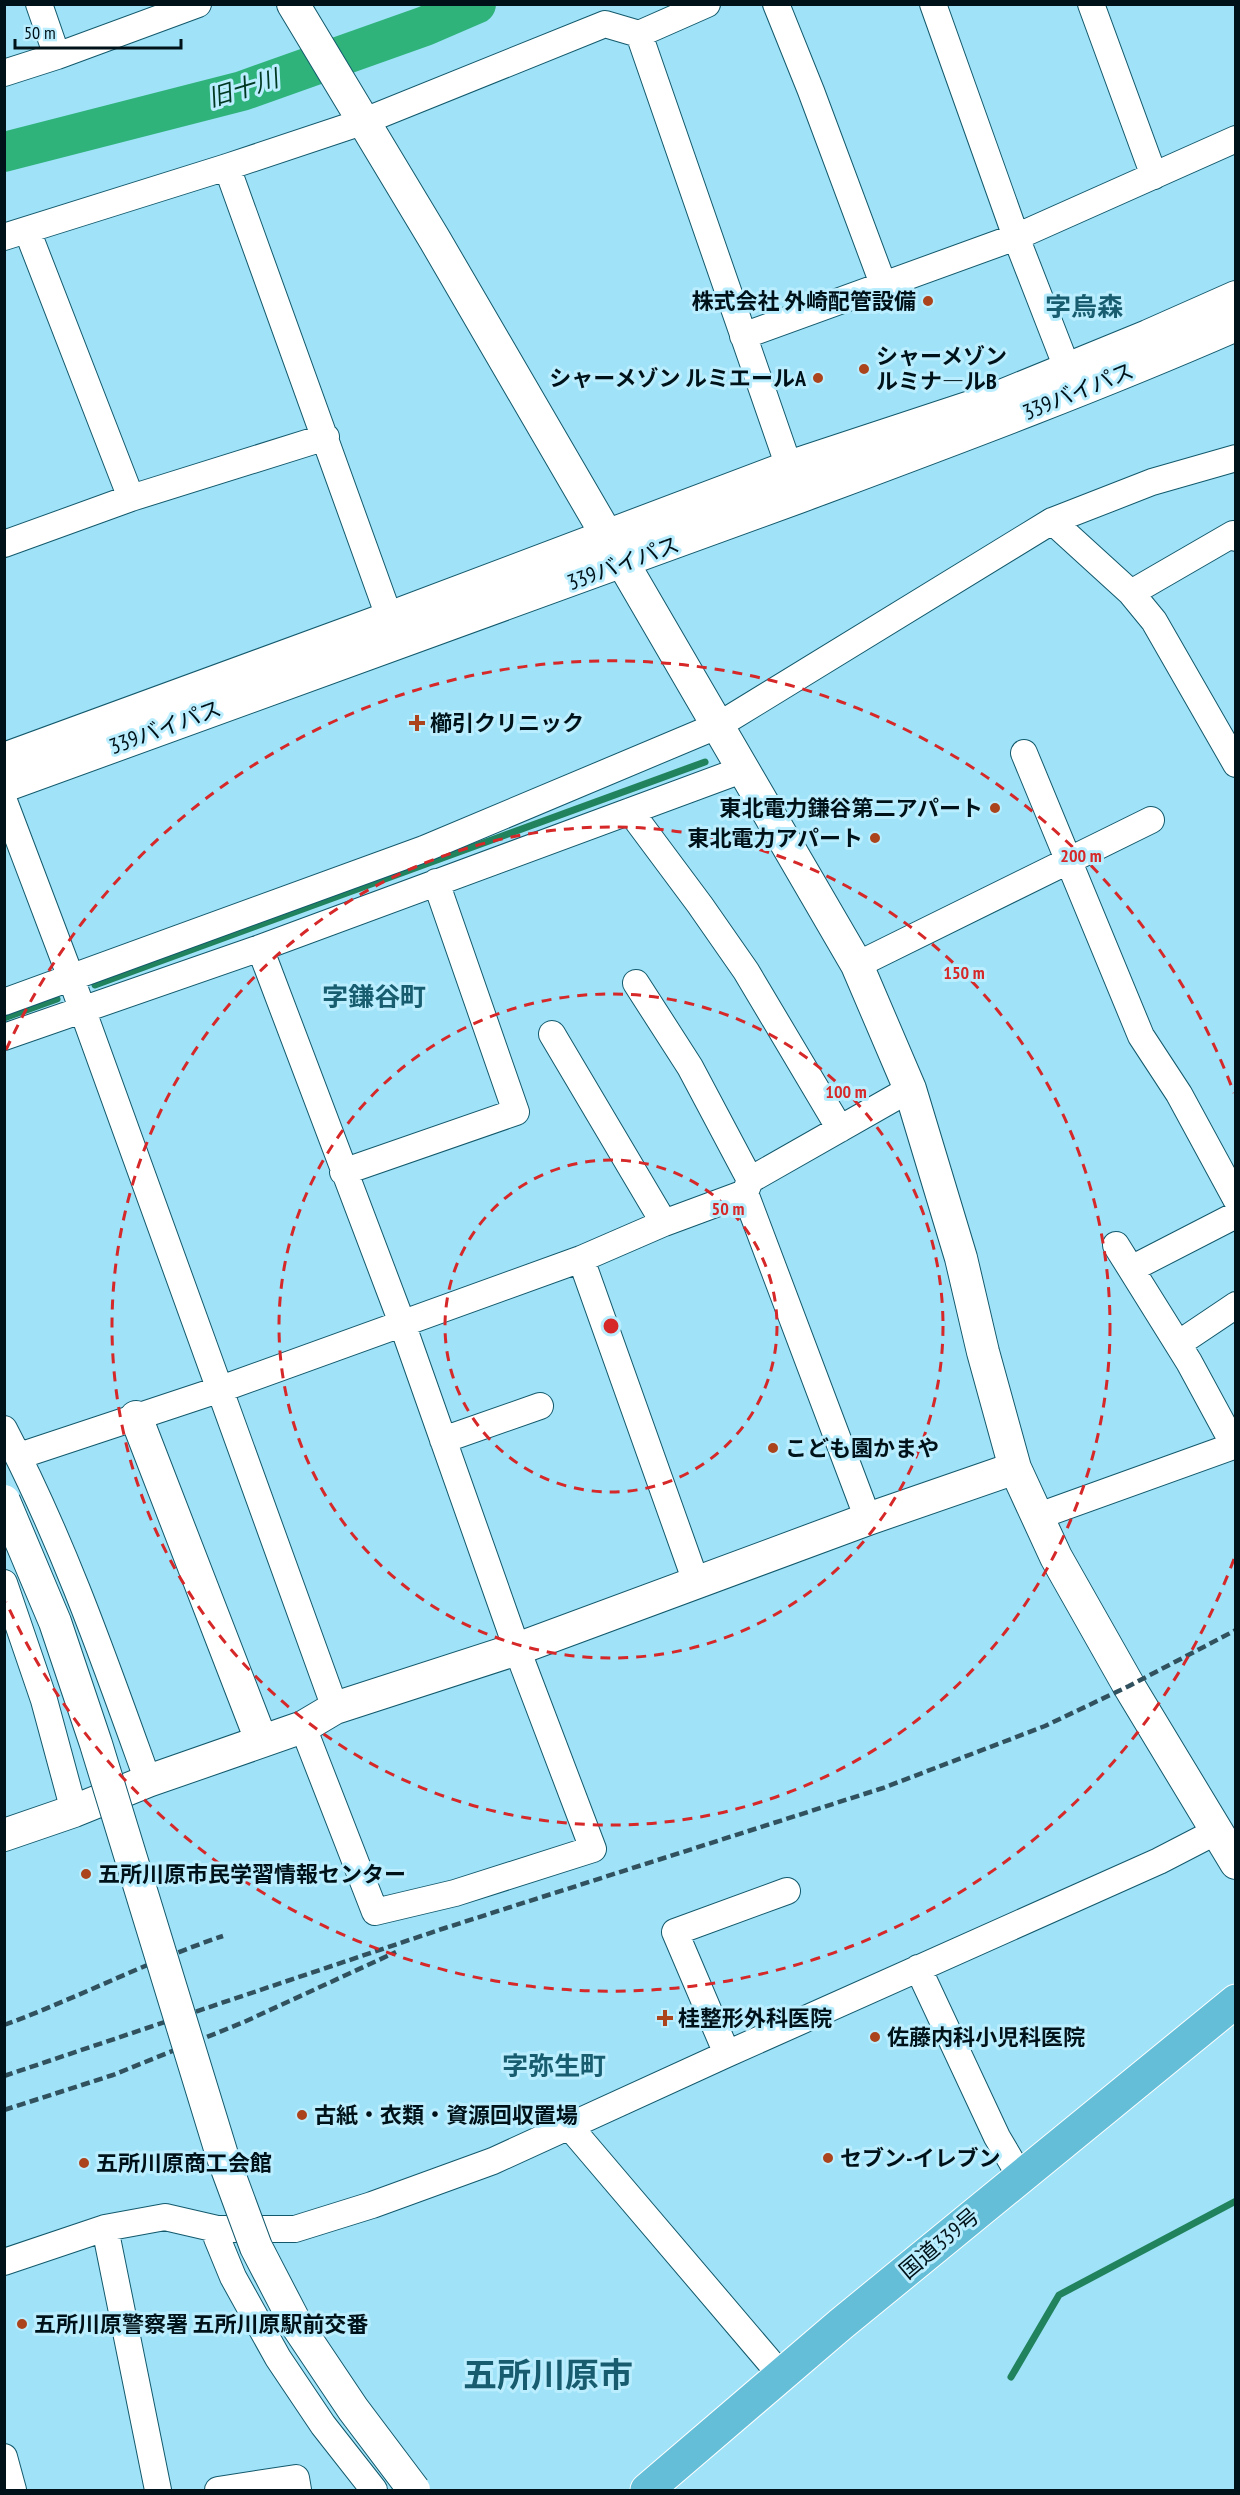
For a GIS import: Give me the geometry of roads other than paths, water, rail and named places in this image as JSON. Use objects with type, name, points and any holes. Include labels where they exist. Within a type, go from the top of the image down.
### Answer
[{"type":"highway","name":"国道339号","points":[[647,2490],[1020,2176],[1236,2001]]},
{"type":"street","points":[[39,4],[57,56]]},
{"type":"street","points":[[4,73],[198,4]]},
{"type":"street","points":[[293,4],[362,123],[435,240],[857,965],[910,1089],[961,1258],[983,1352],[1015,1468],[1056,1557],[1129,1686],[1236,1863]]},
{"type":"street","points":[[131,498],[16,233],[362,123],[605,24],[639,34],[707,4]]},
{"type":"street","points":[[776,4],[883,284]]},
{"type":"street","points":[[933,4],[1016,237],[1067,368]]},
{"type":"street","points":[[1091,4],[1154,176]]},
{"type":"street","points":[[639,34],[789,467]]},
{"type":"street","points":[[743,336],[1016,237],[1236,139]]},
{"type":"street","points":[[228,167],[327,437],[394,631]]},
{"type":"street","points":[[4,759],[394,631],[607,537],[789,467],[989,401],[1236,297]]},
{"type":"street","name":"339バイパス","points":[[4,786],[394,631],[622,564],[998,423],[1149,363],[1236,325]]},
{"type":"street","points":[[4,544],[131,498],[327,437]]},
{"type":"street","points":[[4,1002],[424,849],[719,725],[1052,521],[1152,482],[1236,458]]},
{"type":"street","points":[[1052,521],[1131,593],[1154,621],[1236,764]]},
{"type":"street","points":[[1131,593],[1233,534],[1236,538]]},
{"type":"street","points":[[1024,753],[1141,1036],[1179,1094],[1236,1199]]},
{"type":"street","points":[[4,1036],[260,948],[744,769]]},
{"type":"street","points":[[4,801],[72,978],[334,1708]]},
{"type":"street","points":[[630,811],[700,904],[746,971],[840,1129]]},
{"type":"street","points":[[857,965],[1151,820]]},
{"type":"street","points":[[343,1172],[516,1112],[436,882]]},
{"type":"street","points":[[260,948],[402,1323],[517,1649],[593,1849],[454,1893],[375,1912],[303,1727]]},
{"type":"street","points":[[636,983],[690,1067],[748,1186],[868,1519]]},
{"type":"street","points":[[552,1034],[664,1223]]},
{"type":"street","points":[[19,1456],[221,1389],[581,1259],[748,1186],[910,1089]]},
{"type":"street","points":[[1131,1269],[1236,1215]]},
{"type":"street","points":[[1036,1517],[1235,1445],[1178,1344],[1116,1245]]},
{"type":"street","points":[[581,1259],[696,1582]]},
{"type":"street","points":[[1178,1344],[1236,1305]]},
{"type":"street","points":[[443,1440],[540,1406]]},
{"type":"street","points":[[135,1417],[261,1740]]},
{"type":"street","points":[[4,1429],[19,1456],[69,1570],[148,1781]]},
{"type":"street","points":[[4,1835],[261,1740],[303,1727],[334,1708],[517,1649],[868,1519],[1015,1468]]},
{"type":"street","points":[[4,1501],[55,1622],[74,1677],[222,2155],[256,2247],[296,2324],[353,2409],[414,2490]]},
{"type":"street","points":[[4,1583],[44,1700],[74,1811]]},
{"type":"street","points":[[4,2262],[105,2229],[165,2217],[218,2229],[295,2229],[372,2205],[493,2162],[727,2054],[1159,1861],[1217,1832]]},
{"type":"street","points":[[727,2054],[675,1932],[786,1891]]},
{"type":"street","points":[[918,1968],[992,2127],[1020,2176]]},
{"type":"street","points":[[569,2126],[781,2375]]},
{"type":"street","points":[[105,2229],[158,2490]]},
{"type":"street","points":[[218,2229],[217,2238],[233,2277],[278,2358],[322,2425],[374,2490]]},
{"type":"street","points":[[4,2457],[13,2490]]},
{"type":"street","points":[[218,2490],[296,2478],[298,2490]]},
{"type":"waterway","name":"旧十川","points":[[4,152],[242,91],[425,26],[476,4]]},
{"type":"waterway","points":[[95,985],[705,762]]},
{"type":"waterway","points":[[4,1018],[57,999]]},
{"type":"waterway","points":[[1011,2377],[1059,2295],[1236,2201]]},
{"type":"railway","points":[[4,2076],[445,1928],[883,1788],[1045,1726],[1129,1686],[1236,1630]]},
{"type":"railway","points":[[4,2025],[223,1936]]},
{"type":"railway","points":[[4,2110],[113,2075],[244,2022],[396,1952]]},
{"type":"place","name":"株式会社 外崎配管設備","points":[[928,301]]},
{"type":"place","name":"シャーメゾン ルミナ―ルB","points":[[864,369]]},
{"type":"place","name":"シャーメゾン ルミエールA","points":[[818,378]]},
{"type":"place","name":"櫛引クリニック","points":[[417,723]]},
{"type":"place","name":"東北電力鎌谷第二アパート","points":[[995,808]]},
{"type":"place","name":"東北電力アパート","points":[[875,838]]},
{"type":"place","name":"こども園かまや","points":[[773,1448]]},
{"type":"place","name":"五所川原市民学習情報センター","points":[[86,1874]]},
{"type":"place","name":"桂整形外科医院","points":[[665,2018]]},
{"type":"place","name":"佐藤内科小児科医院","points":[[875,2037]]},
{"type":"place","name":"古紙・衣類・資源回収置場","points":[[302,2115]]},
{"type":"place","name":"セブン-イレブン","points":[[828,2158]]},
{"type":"place","name":"五所川原商工会館","points":[[84,2163]]},
{"type":"place","name":"五所川原警察署 五所川原駅前交番","points":[[22,2324]]},
{"type":"district","name":"字烏森","points":[[1084,306]]},
{"type":"district","name":"字鎌谷町","points":[[374,996]]},
{"type":"district","name":"字弥生町","points":[[554,2065]]},
{"type":"district","name":"五所川原市","points":[[548,2374]]}]
